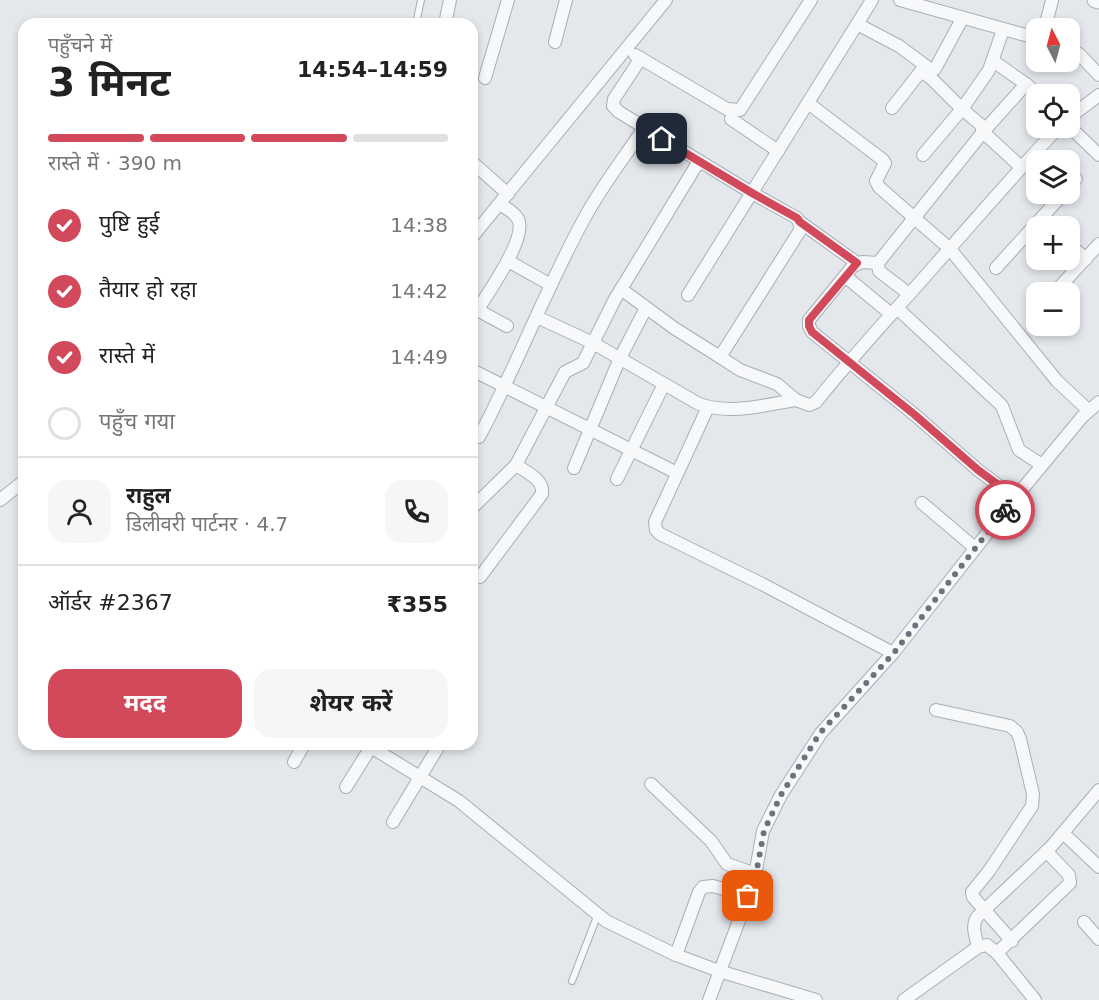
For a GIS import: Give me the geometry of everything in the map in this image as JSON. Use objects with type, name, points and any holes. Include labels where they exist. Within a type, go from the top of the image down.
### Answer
[{"type":"street","points":[[446,18],[450,0]]},
{"type":"street","points":[[485,78],[508,0]]},
{"type":"street","points":[[555,42],[566,0]]},
{"type":"street","points":[[478,230],[666,0]]},
{"type":"street","points":[[626,50],[727,109],[740,110],[811,0]]},
{"type":"street","points":[[688,295],[873,0]]},
{"type":"street","points":[[900,0],[1026,36]]},
{"type":"street","points":[[1048,18],[1052,0]]},
{"type":"street","points":[[923,69],[935,69],[939,66],[962,19]]},
{"type":"street","points":[[857,24],[898,46],[981,125],[983,132],[1021,167]]},
{"type":"street","points":[[923,155],[962,109],[988,70],[1004,30]]},
{"type":"street","points":[[1080,55],[1099,75]]},
{"type":"street","points":[[641,58],[614,99],[613,106],[619,112],[797,218],[857,263],[878,263]]},
{"type":"street","points":[[909,294],[879,271],[878,263],[983,132],[1026,84],[993,61]]},
{"type":"street","points":[[892,108],[923,69]]},
{"type":"street","points":[[1080,109],[1099,95]]},
{"type":"street","points":[[807,103],[883,160],[885,163],[876,182],[879,187],[950,249],[1061,387],[1088,410]]},
{"type":"street","points":[[731,119],[778,151]]},
{"type":"street","points":[[479,437],[588,211],[644,128]]},
{"type":"street","points":[[1080,137],[1099,155]]},
{"type":"street","points":[[621,290],[674,328],[740,370],[777,384],[796,400],[809,405],[816,402],[849,361],[1049,138]]},
{"type":"street","points":[[478,502],[516,465],[565,372],[583,363],[621,290],[699,161]]},
{"type":"street","points":[[478,167],[508,194]]},
{"type":"street","points":[[478,304],[512,254],[520,222],[500,204]]},
{"type":"street","points":[[720,357],[799,232],[800,222]]},
{"type":"street","points":[[996,268],[1026,239]]},
{"type":"street","points":[[1064,282],[1099,244]]},
{"type":"street","points":[[1080,254],[1086,259]]},
{"type":"street","points":[[508,261],[551,285]]},
{"type":"street","points":[[857,263],[809,320],[812,332],[915,415],[978,470],[1016,498]]},
{"type":"street","points":[[845,276],[894,311],[997,401],[1002,406],[1019,450],[1042,465]]},
{"type":"street","points":[[574,468],[620,358],[646,308]]},
{"type":"street","points":[[478,310],[507,326]]},
{"type":"street","points":[[537,317],[593,343],[708,407],[742,409],[796,400]]},
{"type":"street","points":[[478,373],[677,473]]},
{"type":"street","points":[[616,479],[664,384]]},
{"type":"street","points":[[709,1000],[756,874],[764,831],[781,795],[820,733],[893,654],[1042,465],[1088,410],[1099,402]]},
{"type":"street","points":[[708,407],[655,522],[656,530],[893,654]]},
{"type":"street","points":[[480,577],[542,494],[543,488],[540,482],[516,465]]},
{"type":"street","points":[[2,496],[18,485]]},
{"type":"street","points":[[922,503],[975,548]]},
{"type":"street","points":[[936,710],[1010,726],[1017,732],[1023,750],[1034,800],[1032,806],[989,871],[972,892],[973,897],[1012,941]]},
{"type":"street","points":[[294,762],[301,750]]},
{"type":"street","points":[[346,787],[365,750]]},
{"type":"street","points":[[376,750],[459,801],[598,914],[616,926],[676,955],[719,971],[798,998],[816,1000]]},
{"type":"street","points":[[393,822],[437,750]]},
{"type":"street","points":[[651,784],[711,841],[727,864],[756,874]]},
{"type":"street","points":[[978,947],[974,922],[1046,851],[1098,794]]},
{"type":"street","points":[[1063,833],[1099,867]]},
{"type":"street","points":[[997,953],[1070,883],[1069,875],[1046,851]]},
{"type":"street","points":[[676,955],[699,892],[703,887],[713,886],[748,896]]},
{"type":"street","points":[[1084,922],[1099,939]]},
{"type":"street","points":[[904,1000],[978,947],[987,945],[997,953],[1035,1000]]},
{"type":"lane","points":[[417,18],[421,0]]},
{"type":"lane","points":[[572,981],[598,914]]},
{"type":"way so far","points":[[748,896],[756,874],[764,831],[781,795],[820,733],[893,654],[1005,510]]},
{"type":"route","points":[[662,139],[797,218],[857,263],[809,320],[812,332],[915,415],[978,470],[1016,498],[1005,510]]}]
